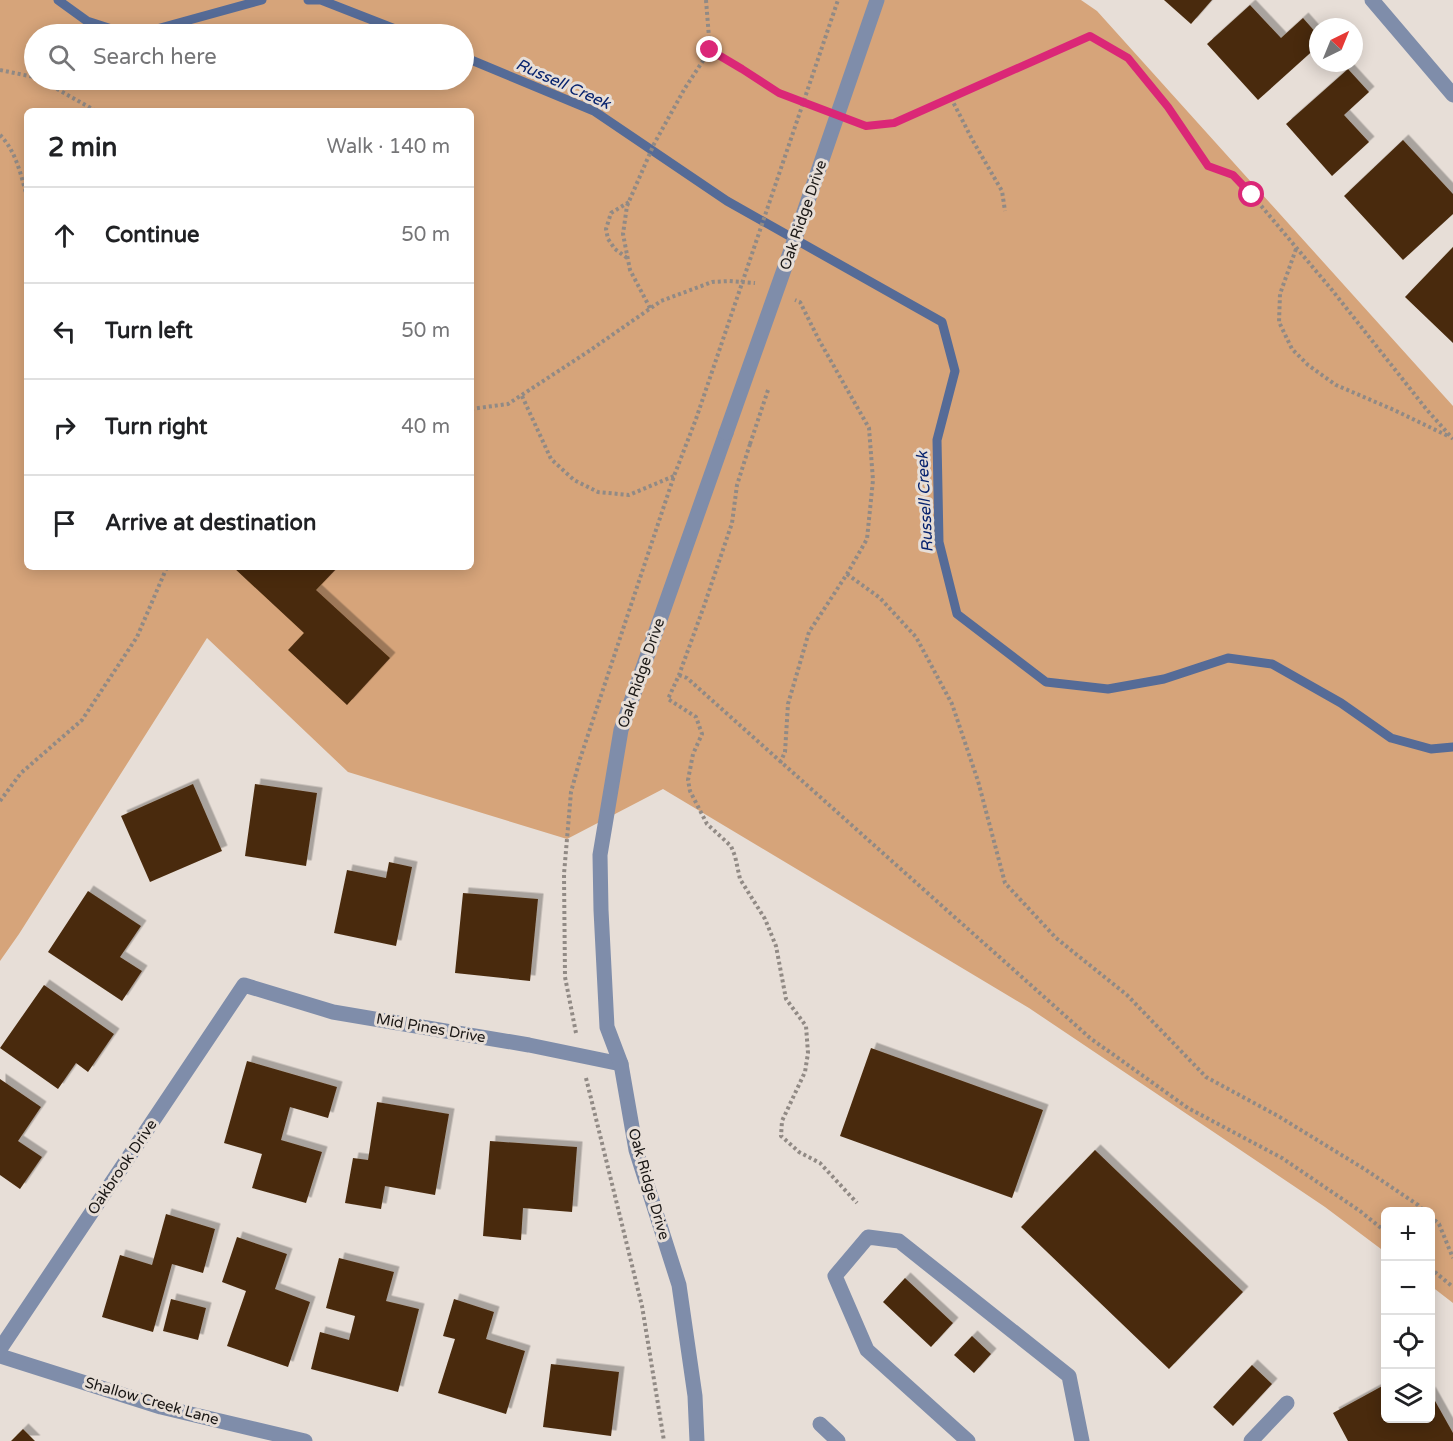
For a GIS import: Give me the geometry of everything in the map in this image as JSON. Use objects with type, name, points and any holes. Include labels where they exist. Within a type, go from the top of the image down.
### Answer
[{"type":"street","name":"Oak Ridge Drive","points":[[697,1441],[695,1396],[679,1285],[636,1150],[621,1064],[607,1027],[600,855],[621,730],[877,0]]},
{"type":"street","points":[[1372,0],[1453,95]]},
{"type":"street","name":"Mid Pines Drive","points":[[244,985],[333,1012],[529,1045],[621,1064]]},
{"type":"street","name":"Oakbrook Drive","points":[[0,1349],[244,985]]},
{"type":"street","points":[[968,1441],[867,1350],[836,1276],[868,1236],[899,1241],[1069,1376],[1082,1441]]},
{"type":"street","name":"Shallow Creek Lane","points":[[0,1356],[161,1407],[305,1441]]},
{"type":"street","points":[[1251,1441],[1287,1402]]},
{"type":"street","points":[[820,1424],[838,1441]]},
{"type":"path","points":[[650,308],[630,270],[627,258],[623,234],[628,204],[654,144],[685,88],[710,50],[706,0]]},
{"type":"path","points":[[664,1441],[642,1306],[581,1055],[565,977],[564,874],[571,792],[675,476],[838,0]]},
{"type":"path","points":[[855,122],[866,126],[894,123],[1090,36],[1128,58],[1168,107],[1208,166],[1233,175],[1252,195],[1452,438]]},
{"type":"path","points":[[710,50],[779,93],[822,110]]},
{"type":"path","points":[[0,70],[24,75]]},
{"type":"path","points":[[59,90],[91,108]]},
{"type":"path","points":[[951,98],[1002,191],[1005,211]]},
{"type":"path","points":[[0,135],[9,144],[24,187]]},
{"type":"path","points":[[627,258],[615,249],[608,239],[606,229],[611,213],[628,204]]},
{"type":"path","points":[[1297,248],[1280,294],[1279,322],[1292,349],[1308,365],[1336,385],[1452,438]]},
{"type":"path","points":[[522,396],[551,459],[574,480],[598,492],[629,495],[675,476]]},
{"type":"path","points":[[750,444],[737,485],[732,523],[679,675],[668,699],[696,717],[702,734],[693,754],[688,780],[690,791],[707,824],[731,846],[740,879],[765,919],[776,946],[786,999],[806,1026],[808,1053],[805,1072],[782,1121],[781,1136],[800,1152],[820,1163],[857,1203]]},
{"type":"path","points":[[0,801],[21,773],[82,720],[137,637],[166,570]]},
{"type":"path","points":[[847,574],[880,598],[916,637],[952,704],[978,781],[1005,883],[1056,938],[1127,995],[1206,1077],[1278,1116],[1366,1170],[1420,1207]]},
{"type":"path","points":[[679,675],[687,678],[1090,1038],[1188,1108],[1282,1158],[1360,1210],[1381,1228]]},
{"type":"path","points":[[1435,1220],[1439,1224],[1453,1258]]},
{"type":"path","points":[[1435,1271],[1453,1287]]},
{"type":"shaded area","points":[[0,0],[1081,0],[1097,11],[1453,406],[1453,1303],[1435,1289],[1435,1207],[1381,1207],[1381,1249],[1325,1207],[1029,1008],[663,789],[567,839],[348,772],[207,638],[0,961]]},
{"type":"building","points":[[1164,0],[1212,0],[1191,24]]},
{"type":"building","points":[[1250,5],[1281,38],[1303,18],[1309,25],[1309,54],[1258,100],[1207,44]]},
{"type":"building","points":[[1345,72],[1351,72],[1369,92],[1344,115],[1369,142],[1332,176],[1286,124]]},
{"type":"building","points":[[1403,140],[1453,194],[1453,214],[1403,260],[1344,196]]},
{"type":"building","points":[[1453,247],[1453,343],[1405,297]]},
{"type":"building","points":[[236,570],[335,570],[316,590],[390,658],[347,705],[288,650],[304,633]]},
{"type":"building","points":[[193,784],[222,851],[150,882],[121,816]]},
{"type":"building","points":[[255,784],[317,793],[306,866],[245,856]]},
{"type":"building","points":[[389,862],[412,867],[396,946],[334,933],[347,870],[386,878]]},
{"type":"building","points":[[88,891],[141,926],[120,957],[142,971],[122,1001],[48,952]]},
{"type":"building","points":[[463,893],[538,899],[530,981],[455,973]]},
{"type":"building","points":[[44,985],[114,1034],[88,1072],[76,1063],[58,1089],[0,1048]]},
{"type":"building","points":[[871,1048],[1043,1110],[1012,1198],[840,1136]]},
{"type":"building","points":[[247,1061],[337,1087],[328,1118],[290,1107],[281,1140],[322,1152],[306,1203],[252,1188],[262,1154],[224,1143]]},
{"type":"building","points":[[0,1079],[41,1107],[18,1141],[42,1157],[20,1189],[0,1175]]},
{"type":"building","points":[[377,1102],[449,1114],[435,1195],[385,1186],[381,1209],[345,1203],[353,1158],[368,1160]]},
{"type":"building","points":[[490,1141],[577,1147],[572,1212],[523,1208],[521,1240],[483,1236]]},
{"type":"building","points":[[1095,1150],[1243,1292],[1169,1369],[1021,1227]]},
{"type":"building","points":[[166,1214],[215,1229],[203,1273],[172,1264],[153,1332],[102,1317],[120,1255],[152,1265]]},
{"type":"building","points":[[237,1237],[287,1254],[275,1289],[310,1302],[288,1367],[227,1346],[246,1291],[222,1282]]},
{"type":"building","points":[[339,1258],[394,1272],[386,1301],[419,1309],[398,1392],[311,1369],[320,1332],[349,1340],[355,1316],[326,1308]]},
{"type":"building","points":[[905,1278],[953,1323],[931,1347],[883,1302]]},
{"type":"building","points":[[171,1299],[206,1308],[198,1340],[163,1331]]},
{"type":"building","points":[[454,1299],[494,1312],[486,1339],[525,1351],[506,1414],[438,1393],[455,1339],[443,1336]]},
{"type":"building","points":[[972,1336],[991,1354],[974,1373],[954,1355]]},
{"type":"building","points":[[551,1364],[619,1372],[611,1436],[543,1427]]},
{"type":"building","points":[[1252,1365],[1272,1384],[1233,1426],[1213,1407]]},
{"type":"building","points":[[1381,1387],[1381,1423],[1435,1423],[1435,1401],[1453,1433],[1453,1441],[1348,1441],[1333,1413]]},
{"type":"building","points":[[23,1429],[35,1441],[11,1441]]},
{"type":"waterway","name":"Russell Creek","points":[[58,0],[87,21],[96,24]]},
{"type":"waterway","name":"Russell Creek","points":[[175,24],[262,0]]},
{"type":"waterway","name":"Russell Creek","points":[[308,0],[321,0],[382,24]]},
{"type":"waterway","name":"Russell Creek","points":[[474,61],[594,111],[727,201],[942,322],[955,371],[937,440],[939,542],[957,614],[1046,682],[1108,689],[1164,679],[1228,658],[1272,664],[1341,703],[1391,738],[1431,749],[1453,747]]},
{"type":"route","points":[[710,50],[779,93],[866,126],[894,123],[1090,36],[1128,58],[1168,107],[1208,166],[1233,175],[1252,195]]}]
